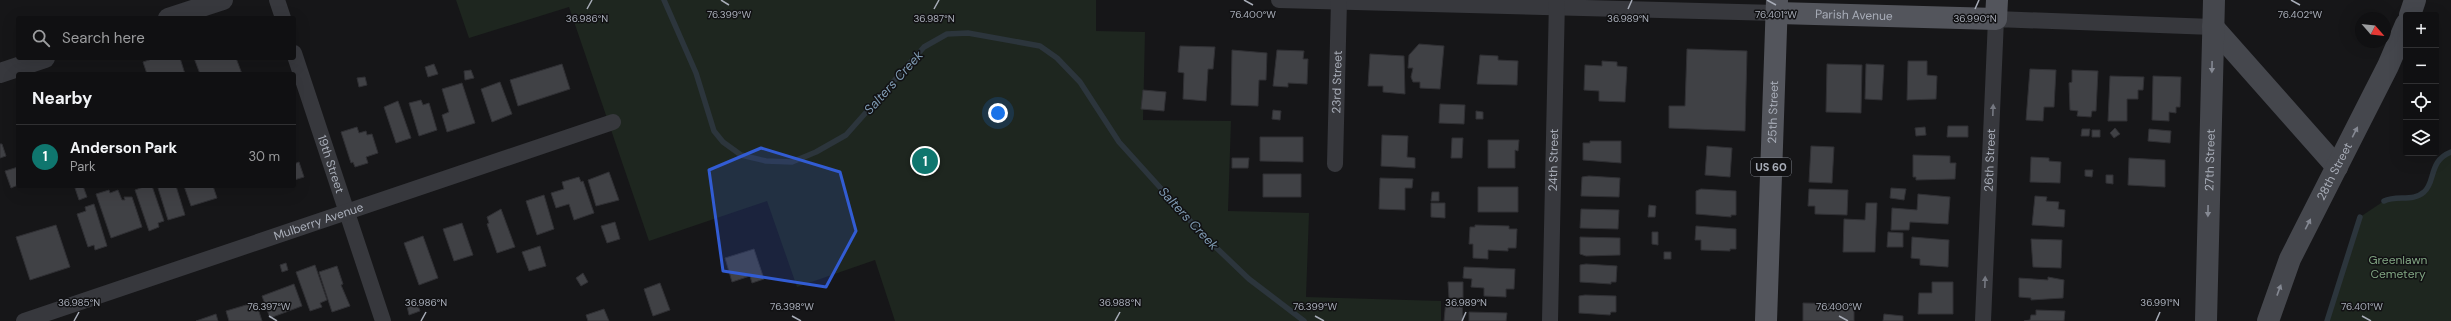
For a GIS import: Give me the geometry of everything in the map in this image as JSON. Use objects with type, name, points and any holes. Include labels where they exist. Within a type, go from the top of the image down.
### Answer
[{"type":"main road","name":"27th Street","points":[[2206,321],[2214,0]]},
{"type":"main road","points":[[2411,12],[2415,0]]},
{"type":"main road","name":"Parish Avenue","points":[[1777,7],[1997,10]]},
{"type":"main road","name":"25th Street","points":[[1766,321],[1777,7]]},
{"type":"main road","points":[[2213,27],[2337,167]]},
{"type":"main road","name":"28th Street","points":[[2268,321],[2290,259],[2388,66],[2403,31]]},
{"type":"street","points":[[174,16],[223,0]]},
{"type":"street","points":[[277,0],[282,16]]},
{"type":"street","name":"Parish Avenue","points":[[1279,0],[1777,7]]},
{"type":"street","name":"23rd Street","points":[[1335,164],[1339,2]]},
{"type":"street","name":"24th Street","points":[[1550,321],[1557,4]]},
{"type":"street","name":"Parish Avenue","points":[[1997,10],[2213,27]]},
{"type":"street","name":"26th Street","points":[[1984,321],[1997,10]]},
{"type":"street","name":"19th Street","points":[[296,59],[383,321]]},
{"type":"street","points":[[0,73],[39,60]]},
{"type":"street","name":"Mulberry Avenue","points":[[24,321],[613,122]]},
{"type":"highlighted area","points":[[761,148],[840,172],[856,231],[826,287],[723,271],[709,170]]},
{"type":"green space","points":[[456,0],[1096,0],[1096,31],[1145,32],[1143,120],[1231,121],[1228,211],[1309,213],[1306,297],[1441,301],[1441,321],[895,321],[875,260],[797,287],[767,201],[649,241],[569,7],[469,38]]},
{"type":"green space","name":"Greenlawn Cemetery","points":[[2451,152],[2451,321],[2327,321],[2360,217],[2387,199],[2421,194],[2427,189],[2438,161]]},
{"type":"building","points":[[1419,44],[1444,46],[1440,89],[1420,88],[1420,82],[1413,82],[1411,77],[1413,68],[1408,68],[1409,55]]},
{"type":"building","points":[[1180,46],[1215,47],[1213,69],[1208,69],[1206,101],[1183,99],[1184,73],[1178,72]]},
{"type":"building","points":[[1687,49],[1747,51],[1745,131],[1669,128],[1669,106],[1685,106]]},
{"type":"building","points":[[1232,50],[1267,53],[1266,80],[1259,80],[1258,106],[1231,105]]},
{"type":"building","points":[[1277,50],[1304,51],[1303,59],[1308,59],[1307,84],[1288,83],[1288,87],[1273,86]]},
{"type":"building","points":[[1370,54],[1404,56],[1405,94],[1383,92],[1383,86],[1368,86]]},
{"type":"building","points":[[1480,55],[1498,56],[1498,60],[1518,61],[1517,85],[1477,84]]},
{"type":"building","points":[[149,60],[181,60],[184,72],[146,72],[143,62]]},
{"type":"building","points":[[195,60],[237,60],[241,72],[199,72]]},
{"type":"building","points":[[1602,61],[1617,62],[1617,66],[1627,67],[1625,102],[1599,101],[1599,91],[1584,90],[1585,65],[1602,66]]},
{"type":"building","points":[[1908,61],[1927,61],[1927,75],[1937,76],[1936,99],[1907,100]]},
{"type":"building","points":[[434,64],[438,74],[428,77],[425,67]]},
{"type":"building","points":[[562,64],[570,89],[518,106],[510,80]]},
{"type":"building","points":[[1827,64],[1862,65],[1861,113],[1826,112]]},
{"type":"building","points":[[1866,64],[1884,65],[1882,100],[1865,99]]},
{"type":"building","points":[[2030,69],[2056,70],[2054,107],[2044,107],[2043,121],[2026,120]]},
{"type":"building","points":[[471,70],[474,78],[465,80],[464,71]]},
{"type":"building","points":[[2072,70],[2098,71],[2096,111],[2092,111],[2091,117],[2077,116],[2078,111],[2070,110],[2069,83],[2072,82]]},
{"type":"building","points":[[2110,76],[2144,77],[2143,90],[2138,90],[2138,99],[2127,99],[2127,121],[2108,121]]},
{"type":"building","points":[[2153,76],[2181,77],[2180,107],[2176,107],[2176,113],[2169,112],[2169,121],[2152,120]]},
{"type":"building","points":[[365,77],[367,85],[359,87],[357,78]]},
{"type":"building","points":[[500,82],[512,114],[492,122],[481,89]]},
{"type":"building","points":[[462,83],[475,123],[447,132],[442,115],[449,112],[442,89]]},
{"type":"building","points":[[1143,90],[1166,92],[1164,111],[1141,109]]},
{"type":"building","points":[[421,100],[423,105],[429,103],[437,130],[419,136],[409,103]]},
{"type":"building","points":[[398,101],[411,138],[396,143],[384,107]]},
{"type":"building","points":[[1440,104],[1465,105],[1464,124],[1439,123]]},
{"type":"building","points":[[1273,110],[1281,111],[1280,120],[1272,119]]},
{"type":"building","points":[[1476,111],[1483,112],[1483,119],[1476,119]]},
{"type":"building","points":[[1948,126],[1968,126],[1968,137],[1947,137]]},
{"type":"building","points":[[357,127],[359,133],[366,131],[367,135],[372,134],[378,153],[366,157],[368,163],[355,167],[353,162],[351,163],[341,132]]},
{"type":"building","points":[[1925,127],[1926,135],[1916,136],[1915,128]]},
{"type":"building","points":[[2115,128],[2120,134],[2114,138],[2110,133]]},
{"type":"building","points":[[2082,129],[2090,129],[2089,136],[2081,136]]},
{"type":"building","points":[[2149,129],[2171,131],[2170,143],[2148,141]]},
{"type":"building","points":[[2092,130],[2100,130],[2100,137],[2092,137]]},
{"type":"building","points":[[1382,135],[1408,136],[1407,157],[1415,158],[1415,168],[1381,166]]},
{"type":"building","points":[[1260,137],[1303,137],[1303,162],[1260,161]]},
{"type":"building","points":[[1452,138],[1463,138],[1462,158],[1451,158]]},
{"type":"building","points":[[1488,140],[1519,140],[1518,151],[1515,150],[1515,168],[1488,168]]},
{"type":"building","points":[[1590,141],[1621,141],[1621,163],[1583,160],[1583,143],[1590,143]]},
{"type":"building","points":[[0,144],[2,144],[6,156],[0,158]]},
{"type":"building","points":[[1707,146],[1732,148],[1730,177],[1705,175]]},
{"type":"building","points":[[1811,146],[1834,147],[1832,183],[1809,182]]},
{"type":"building","points":[[1913,155],[1950,156],[1950,163],[1956,163],[1955,179],[1916,180],[1916,177],[1913,177]]},
{"type":"building","points":[[2031,157],[2049,158],[2049,161],[2061,162],[2060,183],[2030,182]]},
{"type":"building","points":[[1232,158],[1249,158],[1248,168],[1232,168]]},
{"type":"building","points":[[2129,158],[2165,160],[2165,187],[2128,185]]},
{"type":"building","points":[[299,162],[304,177],[296,179],[296,163]]},
{"type":"building","points":[[16,168],[16,186],[11,188],[5,171]]},
{"type":"building","points":[[2085,170],[2093,170],[2092,177],[2085,176]]},
{"type":"building","points":[[609,172],[619,200],[596,206],[588,180]]},
{"type":"building","points":[[1263,174],[1301,174],[1301,197],[1263,197]]},
{"type":"building","points":[[2106,175],[2113,175],[2113,184],[2106,183]]},
{"type":"building","points":[[579,177],[581,182],[583,181],[594,213],[574,220],[569,204],[556,208],[551,193],[564,189],[562,182]]},
{"type":"building","points":[[1582,177],[1620,178],[1619,197],[1581,196]]},
{"type":"building","points":[[1380,178],[1413,179],[1412,188],[1405,188],[1405,210],[1379,209]]},
{"type":"building","points":[[1478,187],[1518,187],[1518,212],[1478,212]]},
{"type":"building","points":[[75,188],[84,188],[87,197],[79,200]]},
{"type":"building","points":[[140,188],[153,188],[164,221],[158,223],[159,227],[149,231],[135,190]]},
{"type":"building","points":[[158,188],[177,188],[185,215],[168,220]]},
{"type":"building","points":[[185,188],[214,188],[217,198],[191,206]]},
{"type":"building","points":[[1891,188],[1906,189],[1904,200],[1890,198]]},
{"type":"building","points":[[1701,189],[1736,191],[1736,215],[1731,215],[1731,217],[1696,214],[1696,191]]},
{"type":"building","points":[[1809,189],[1848,190],[1847,215],[1815,214],[1815,206],[1808,206]]},
{"type":"building","points":[[109,190],[110,193],[118,190],[122,200],[125,200],[124,197],[132,197],[142,227],[111,238],[96,194]]},
{"type":"building","points":[[1432,192],[1439,192],[1439,201],[1431,201]]},
{"type":"building","points":[[1918,194],[1950,197],[1948,224],[1910,222],[1909,230],[1891,230],[1892,208],[1917,210]]},
{"type":"building","points":[[544,195],[554,229],[537,235],[526,201]]},
{"type":"building","points":[[2035,196],[2047,197],[2046,201],[2059,202],[2058,209],[2065,210],[2064,227],[2032,225]]},
{"type":"building","points":[[1431,203],[1445,203],[1445,218],[1431,217]]},
{"type":"building","points":[[1866,203],[1877,203],[1875,252],[1843,252],[1844,219],[1865,220]]},
{"type":"building","points":[[94,204],[107,246],[95,250],[94,245],[88,247],[77,214],[86,211],[85,207]]},
{"type":"building","points":[[1649,205],[1656,206],[1655,217],[1648,217]]},
{"type":"building","points":[[501,209],[515,247],[497,253],[487,224],[489,223],[487,217]]},
{"type":"building","points":[[1581,209],[1619,210],[1618,229],[1580,228]]},
{"type":"building","points":[[615,222],[620,239],[607,243],[601,226]]},
{"type":"building","points":[[462,223],[473,255],[454,261],[443,229]]},
{"type":"building","points":[[56,225],[70,267],[30,280],[16,237]]},
{"type":"building","points":[[1475,225],[1509,226],[1509,229],[1517,229],[1516,248],[1508,248],[1508,251],[1488,250],[1488,259],[1473,258],[1473,244],[1469,244],[1470,227],[1475,227]]},
{"type":"building","points":[[1696,226],[1736,229],[1736,249],[1730,249],[1730,251],[1701,250],[1701,240],[1695,240]]},
{"type":"building","points":[[1652,232],[1658,232],[1658,245],[1652,244]]},
{"type":"building","points":[[1888,232],[1903,233],[1903,247],[1887,247]]},
{"type":"building","points":[[423,236],[438,278],[419,285],[404,243]]},
{"type":"building","points":[[1580,237],[1620,238],[1620,255],[1586,256],[1580,254]]},
{"type":"building","points":[[1912,237],[1949,240],[1948,267],[1920,265],[1920,259],[1911,258]]},
{"type":"building","points":[[2031,239],[2062,240],[2061,268],[2033,267]]},
{"type":"building","points":[[540,246],[546,266],[529,271],[522,252]]},
{"type":"building","points":[[754,249],[764,279],[752,283],[750,276],[732,282],[725,258]]},
{"type":"building","points":[[1664,252],[1671,252],[1671,259],[1664,259]]},
{"type":"building","points":[[286,263],[288,270],[282,272],[280,265]]},
{"type":"building","points":[[315,265],[327,300],[320,303],[322,307],[310,311],[296,272]]},
{"type":"building","points":[[1580,265],[1617,266],[1616,282],[1611,282],[1611,284],[1580,282]]},
{"type":"building","points":[[337,266],[343,284],[341,285],[350,306],[332,312],[319,272]]},
{"type":"building","points":[[1464,267],[1515,269],[1514,289],[1506,289],[1506,297],[1484,296],[1484,288],[1471,287],[1472,279],[1463,278]]},
{"type":"building","points":[[583,273],[588,282],[581,286],[576,278]]},
{"type":"building","points":[[2048,277],[2064,280],[2063,298],[2031,300],[2031,298],[2019,297],[2019,278],[2048,280]]},
{"type":"building","points":[[1448,282],[1463,282],[1463,298],[1449,298]]},
{"type":"building","points":[[1932,282],[1953,282],[1953,314],[1918,314],[1919,293],[1932,293]]},
{"type":"building","points":[[660,283],[670,310],[653,316],[644,289]]},
{"type":"building","points":[[294,284],[302,306],[270,318],[262,296]]},
{"type":"building","points":[[1579,296],[1616,296],[1616,312],[1611,312],[1610,315],[1579,313]]},
{"type":"building","points":[[1446,300],[1462,301],[1463,321],[1444,321]]},
{"type":"building","points":[[256,302],[262,321],[229,321],[226,311]]},
{"type":"building","points":[[417,303],[420,311],[409,315],[407,306]]},
{"type":"building","points":[[1803,303],[1854,304],[1854,321],[1803,321]]},
{"type":"building","points":[[604,309],[609,321],[588,321],[586,315]]},
{"type":"building","points":[[2036,310],[2065,311],[2064,321],[2024,321],[2030,320],[2031,315],[2036,315]]},
{"type":"building","points":[[1469,312],[1507,313],[1506,321],[1469,321]]},
{"type":"building","points":[[216,314],[218,321],[196,321]]},
{"type":"building","points":[[1884,314],[1903,316],[1903,321],[1883,321]]},
{"type":"waterway","name":"Salters Creek","points":[[664,0],[696,73],[714,131],[723,142],[741,155],[766,161],[792,162],[816,152],[846,135],[924,47],[947,34],[968,33],[1040,46],[1057,58],[1080,82],[1119,142],[1203,235],[1249,279],[1304,321]]},
{"type":"waterway","points":[[2384,201],[2394,198],[2410,198],[2420,195],[2428,188],[2439,161],[2451,152]]},
{"type":"waterway","points":[[2327,321],[2360,217]]},
{"type":"place","name":"Anderson Park","points":[[925,161]]}]
